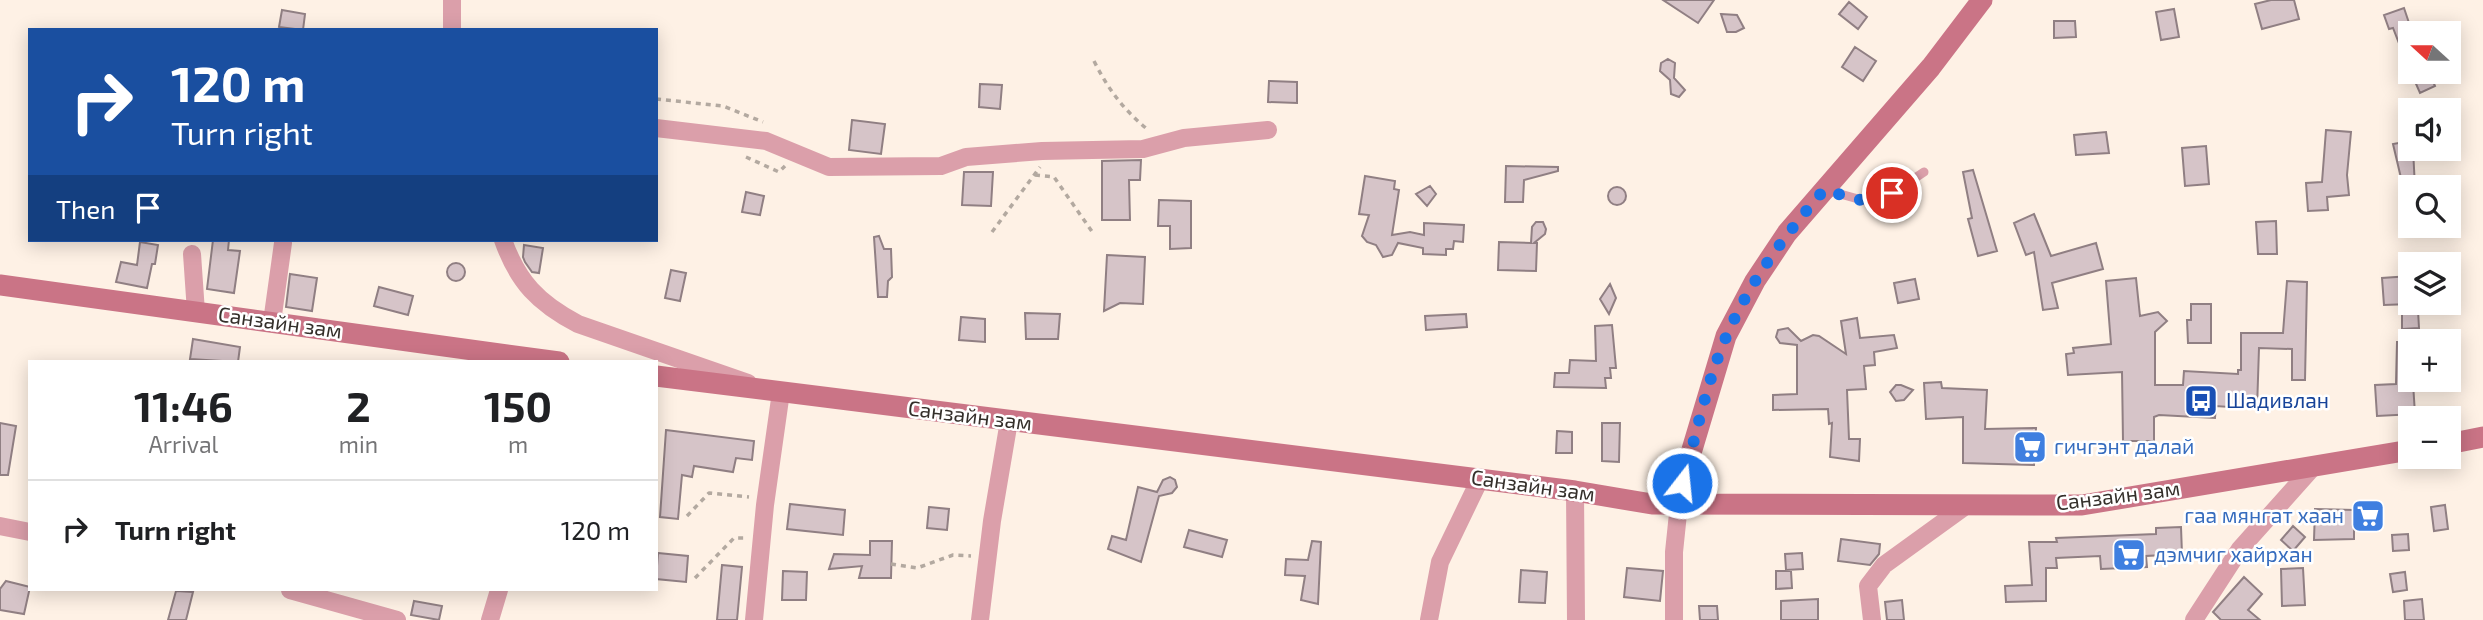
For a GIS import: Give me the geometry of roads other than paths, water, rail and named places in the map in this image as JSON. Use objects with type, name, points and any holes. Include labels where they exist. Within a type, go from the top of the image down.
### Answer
[{"type":"main road","points":[[1679,504],[1682,483],[1726,336],[1755,281],[1787,233],[1931,67],[1982,0]]},
{"type":"main road","name":"Санзайн зам","points":[[0,285],[545,360]]},
{"type":"main road","name":"Санзайн зам","points":[[658,376],[1575,491],[1652,504],[2082,505],[2398,452]]},
{"type":"main road","points":[[2461,441],[2483,437]]},
{"type":"street","points":[[452,0],[452,28]]},
{"type":"street","points":[[658,128],[766,141],[829,167],[941,166],[966,157],[1041,151],[1143,149],[1184,138],[1268,130]]},
{"type":"street","points":[[504,242],[513,267],[552,311],[578,324],[771,391],[754,620]]},
{"type":"street","points":[[272,322],[283,243]]},
{"type":"street","points":[[192,254],[196,312]]},
{"type":"street","points":[[980,620],[1009,421]]},
{"type":"street","points":[[2194,620],[2240,549],[2314,466]]},
{"type":"street","points":[[1429,620],[1440,562],[1480,479]]},
{"type":"street","points":[[1575,491],[1576,620]]},
{"type":"street","points":[[1674,620],[1674,552],[1679,504]]},
{"type":"street","points":[[1872,620],[1868,586],[1884,565],[1968,505]]},
{"type":"street","points":[[0,526],[28,532]]},
{"type":"street","points":[[294,591],[397,620]]},
{"type":"street","points":[[490,620],[499,591]]},
{"type":"lane","points":[[1824,190],[1875,204],[1924,172]]},
{"type":"place","name":"Шадивлан","points":[[2201,401]]},
{"type":"place","name":"гичгэнт далай","points":[[2030,447]]},
{"type":"place","name":"гаа мянгат хаан","points":[[2368,516]]},
{"type":"place","name":"дэмчиг хайрхан","points":[[2129,555]]}]
